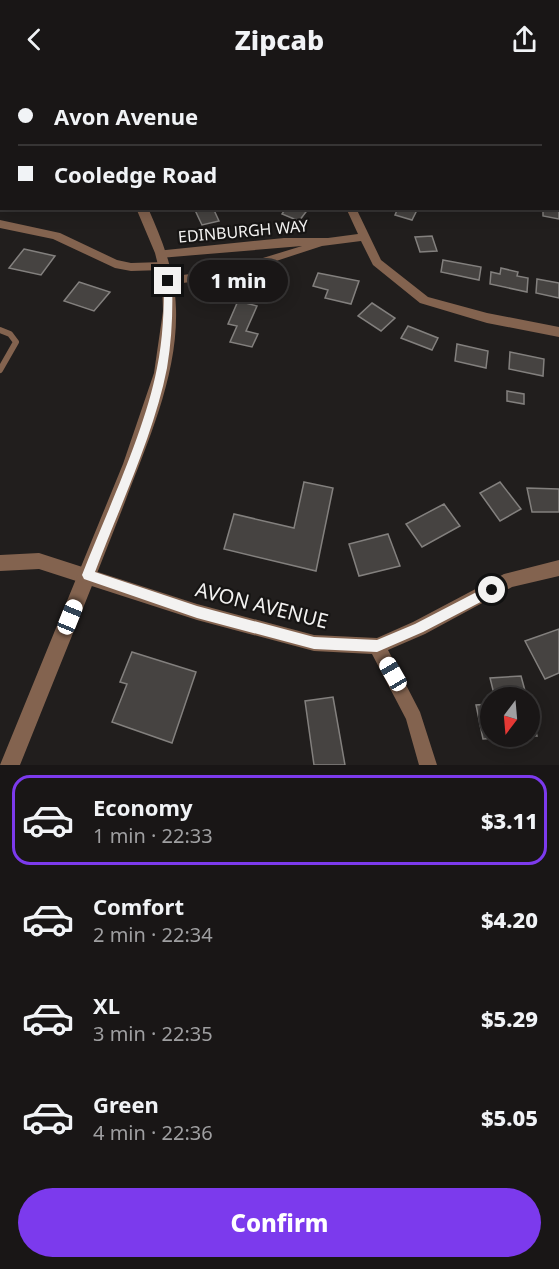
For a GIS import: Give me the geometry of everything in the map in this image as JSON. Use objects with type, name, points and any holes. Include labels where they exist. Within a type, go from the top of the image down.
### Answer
[{"type":"street","points":[[10,765],[88,575],[143,432],[162,369],[169,314],[164,267],[143,210]]},
{"type":"street","points":[[352,210],[377,262],[424,300],[487,318],[559,332]]},
{"type":"street","points":[[0,224],[56,236],[115,264],[131,267],[164,267]]},
{"type":"street","name":"EDINBURGH WAY","points":[[164,267],[284,242],[328,242],[364,237]]},
{"type":"street","name":"EDINBURGH WAY","points":[[164,267],[227,273],[328,242]]},
{"type":"street","name":"AVON AVENUE","points":[[0,563],[39,561],[197,612],[314,643],[377,646],[419,628],[510,580],[559,568]]},
{"type":"street","points":[[377,646],[402,688],[423,740],[428,765]]},
{"type":"lane","points":[[0,330],[10,334],[16,342],[0,370]]},
{"type":"building","points":[[195,210],[214,210],[219,221],[202,225]]},
{"type":"building","points":[[285,210],[307,210],[299,221],[282,214]]},
{"type":"building","points":[[397,210],[417,210],[412,220],[395,215]]},
{"type":"building","points":[[543,210],[559,210],[559,219],[543,216]]},
{"type":"building","points":[[432,236],[437,251],[420,252],[415,237]]},
{"type":"building","points":[[24,249],[55,256],[41,275],[9,268]]},
{"type":"building","points":[[443,260],[481,267],[479,280],[441,272]]},
{"type":"building","points":[[501,268],[518,272],[517,276],[528,278],[527,292],[490,284],[491,272],[500,274]]},
{"type":"building","points":[[318,273],[359,281],[351,304],[325,298],[328,290],[313,286]]},
{"type":"building","points":[[537,279],[559,283],[559,298],[536,293]]},
{"type":"building","points":[[79,282],[110,292],[94,311],[64,301]]},
{"type":"building","points":[[238,301],[257,306],[246,331],[258,334],[252,347],[230,342],[237,326],[228,324]]},
{"type":"building","points":[[372,303],[395,318],[381,331],[358,316]]},
{"type":"building","points":[[408,326],[438,338],[432,350],[401,338]]},
{"type":"building","points":[[457,344],[488,351],[486,368],[455,361]]},
{"type":"building","points":[[510,352],[544,359],[543,376],[509,369]]},
{"type":"building","points":[[507,391],[524,394],[524,404],[507,401]]},
{"type":"building","points":[[304,482],[333,488],[316,571],[224,549],[234,514],[294,528]]},
{"type":"building","points":[[500,482],[521,509],[500,521],[480,493]]},
{"type":"building","points":[[527,488],[559,489],[559,512],[532,512]]},
{"type":"building","points":[[444,504],[460,526],[422,547],[406,524]]},
{"type":"building","points":[[388,534],[400,566],[359,576],[349,544]]},
{"type":"building","points":[[559,629],[559,673],[545,679],[525,641]]},
{"type":"building","points":[[132,652],[196,672],[172,743],[112,722],[127,684],[120,682]]},
{"type":"building","points":[[521,676],[524,687],[492,687],[490,678]]},
{"type":"building","points":[[333,697],[345,765],[314,765],[305,701]]},
{"type":"building","points":[[476,705],[480,705],[480,724]]},
{"type":"route","points":[[168,281],[169,314],[162,369],[143,432],[88,575],[197,612],[314,643],[377,646],[419,628],[492,590]]}]
